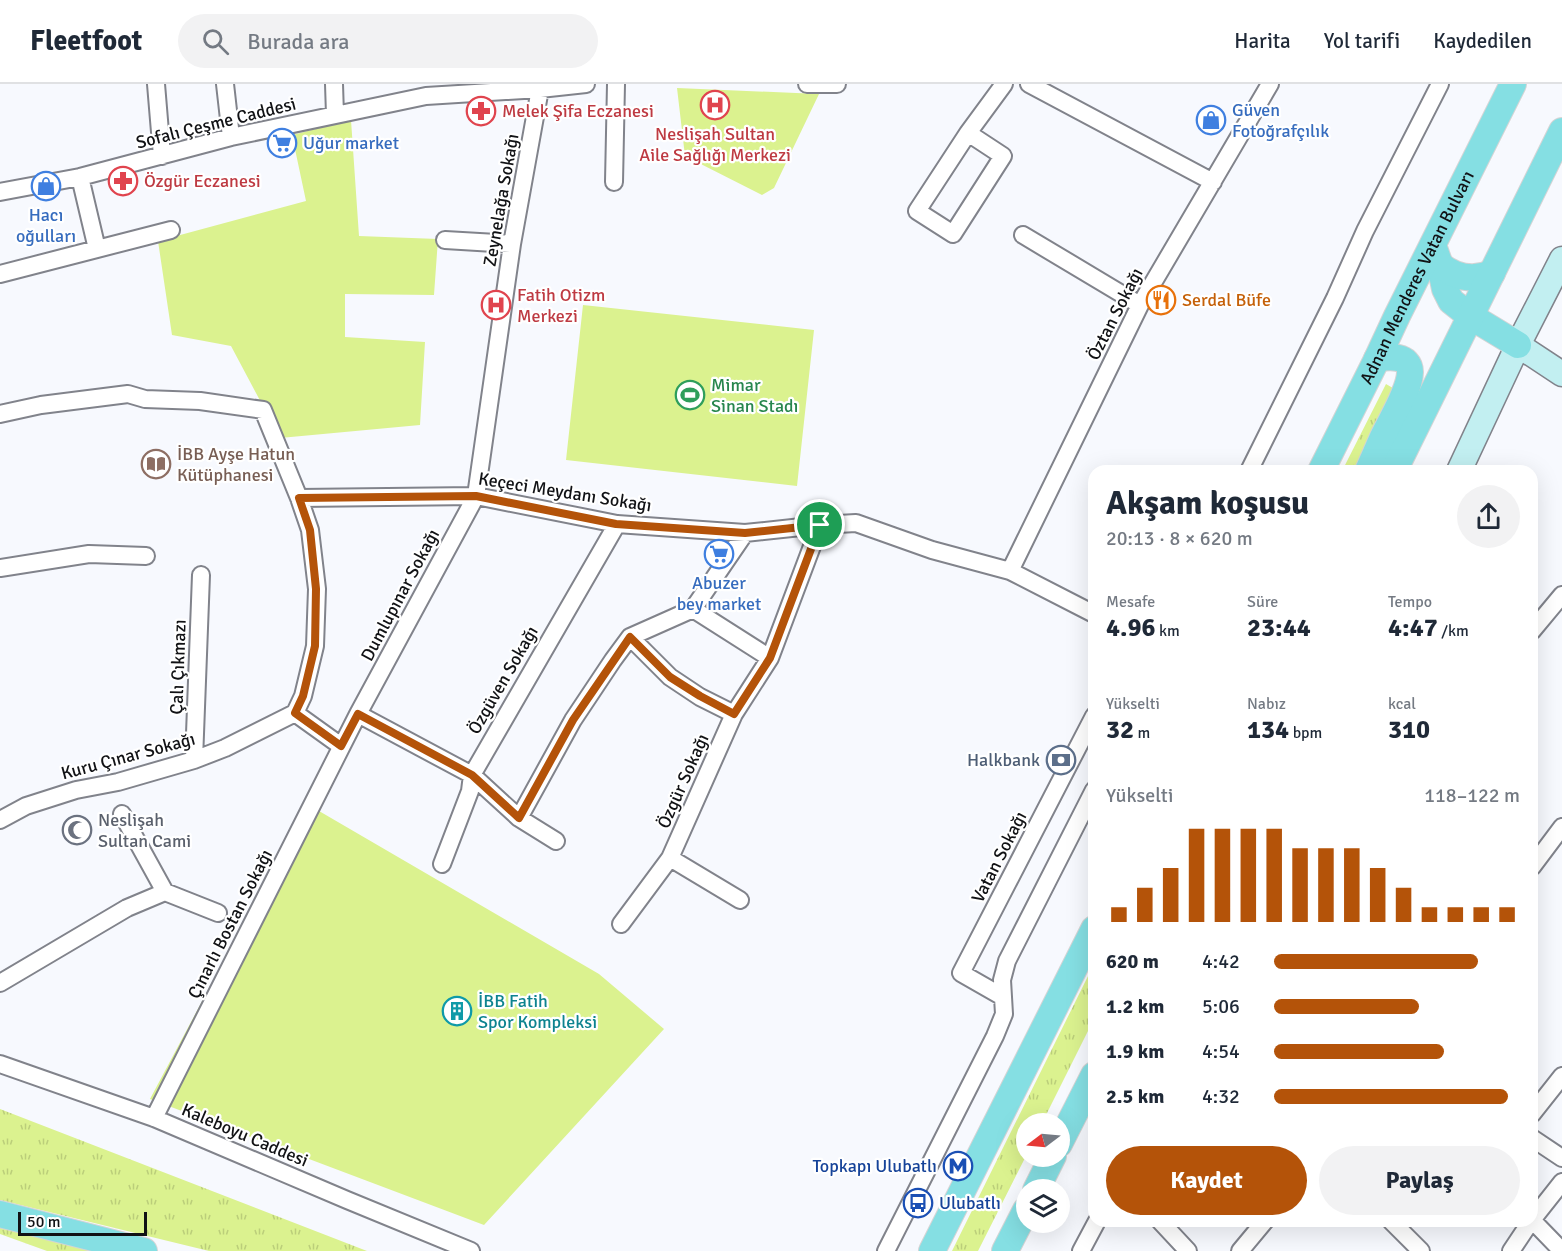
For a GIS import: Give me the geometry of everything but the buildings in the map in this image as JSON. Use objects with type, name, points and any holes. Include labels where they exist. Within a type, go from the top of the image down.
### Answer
[{"type":"main road","name":"Adnan Menderes Vatan Bulvarı","points":[[1324,465],[1397,316],[1437,255],[1513,84]]},
{"type":"main road","points":[[1397,465],[1562,131]]},
{"type":"main road","points":[[1437,255],[1456,276],[1482,277],[1492,273]]},
{"type":"main road","points":[[1437,255],[1445,289],[1451,301],[1470,316],[1562,374]]},
{"type":"main road","points":[[1462,465],[1518,345],[1562,259]]},
{"type":"main road","points":[[1371,465],[1400,402],[1410,370],[1406,361],[1398,358],[1388,357],[1377,360]]},
{"type":"main road","points":[[932,1251],[1088,940]]},
{"type":"main road","points":[[1070,1122],[1088,1087]]},
{"type":"main road","points":[[1070,1136],[1088,1122]]},
{"type":"main road","points":[[0,1214],[144,1251]]},
{"type":"main road","points":[[1005,1251],[1016,1230]]},
{"type":"street","points":[[156,84],[162,156]]},
{"type":"street","points":[[225,84],[231,137]]},
{"type":"street","points":[[334,84],[335,115]]},
{"type":"street","name":"Sofalı Çeşme Caddesi","points":[[0,192],[81,177],[231,137],[426,96],[586,84]]},
{"type":"street","points":[[614,182],[616,84]]},
{"type":"street","points":[[807,84],[837,84]]},
{"type":"street","points":[[968,133],[1004,156],[953,234],[917,211],[968,133],[1004,84]]},
{"type":"street","points":[[1029,84],[1213,182]]},
{"type":"street","name":"Öztan Sokağı","points":[[1010,571],[1140,304],[1270,84]]},
{"type":"street","points":[[1252,465],[1335,298],[1365,231],[1440,84]]},
{"type":"street","name":"Zeynelağa Sokağı","points":[[476,496],[512,244],[540,89]]},
{"type":"street","points":[[81,177],[97,249]]},
{"type":"street","points":[[0,274],[171,230]]},
{"type":"street","points":[[1023,235],[1140,304]]},
{"type":"street","points":[[445,240],[512,244]]},
{"type":"street","points":[[0,414],[41,405],[128,394],[145,399],[200,401],[263,410],[310,530],[316,589],[315,646],[303,696],[295,713],[341,746]]},
{"type":"street","name":"Keçeci Meydanı Sokağı","points":[[299,498],[476,496],[616,524],[745,533],[856,523],[932,550],[1010,571],[1088,611]]},
{"type":"street","name":"Dumlupınar Sokağı","points":[[358,714],[476,496]]},
{"type":"street","name":"Özgüven Sokağı","points":[[442,864],[470,791],[472,775],[616,524]]},
{"type":"street","name":"Özgür Sokağı","points":[[621,924],[670,858],[734,714],[770,658],[820,525]]},
{"type":"street","points":[[519,818],[573,720],[630,637],[693,609],[745,533]]},
{"type":"street","points":[[0,568],[89,554],[146,556]]},
{"type":"street","name":"Çalı Çıkmazı","points":[[194,760],[201,575]]},
{"type":"street","points":[[1538,624],[1562,595]]},
{"type":"street","points":[[693,609],[770,658]]},
{"type":"street","points":[[630,637],[670,677],[734,714]]},
{"type":"street","name":"Kuru Çınar Sokağı","points":[[0,820],[26,806],[76,790],[118,782],[194,760],[225,748],[295,713]]},
{"type":"street","points":[[358,714],[472,775],[519,818],[556,842]]},
{"type":"street","name":"Çınarlı Bostan Sokağı","points":[[154,1118],[358,714]]},
{"type":"street","name":"Vatan Sokağı","points":[[1003,997],[961,973],[1088,728]]},
{"type":"street","points":[[886,1251],[995,1036],[1004,1014],[1002,980],[1007,961],[1088,801]]},
{"type":"street","points":[[122,814],[165,892],[218,913]]},
{"type":"street","points":[[1538,859],[1562,827]]},
{"type":"street","name":"Özgür Sokağı","points":[[670,858],[740,900]]},
{"type":"street","points":[[0,983],[127,908],[165,892]]},
{"type":"street","name":"Kaleboyu Caddesi","points":[[0,1064],[154,1118],[471,1251]]},
{"type":"street","points":[[1538,1106],[1562,1076]]},
{"type":"street","points":[[1538,1142],[1562,1158]]},
{"type":"street","points":[[1538,1212],[1562,1182]]},
{"type":"street","points":[[1538,1226],[1562,1251]]},
{"type":"street","points":[[1081,1251],[1094,1227]]},
{"type":"street","points":[[1166,1227],[1188,1251]]},
{"type":"street","points":[[1240,1251],[1260,1227]]},
{"type":"street","points":[[1397,1227],[1421,1251]]},
{"type":"street","points":[[1511,1251],[1527,1227]]},
{"type":"green space","points":[[677,88],[819,94],[774,188],[762,195],[685,156]]},
{"type":"green space","points":[[351,120],[359,236],[438,239],[434,295],[345,294],[345,337],[425,342],[420,425],[280,438],[231,346],[172,335],[158,241],[306,201],[292,135]]},
{"type":"green space","name":"Mimar Sinan Stadı","points":[[583,305],[814,330],[797,486],[566,460]]},
{"type":"green space","points":[[1386,384],[1398,391],[1363,465],[1345,465]]},
{"type":"green space","points":[[307,804],[599,974],[664,1029],[484,1225],[150,1099]]},
{"type":"green space","points":[[1088,976],[1088,1031],[1047,1113],[1020,1113]]},
{"type":"green space","points":[[0,1109],[367,1251],[209,1251],[0,1200]]},
{"type":"green space","points":[[1016,1122],[1016,1167],[1020,1167],[978,1251],[952,1251]]},
{"type":"green space","points":[[0,1226],[94,1251],[47,1251],[0,1234]]},
{"type":"place","name":"Neslişah Sultan Aile Sağlığı Merkezi","points":[[715,105]]},
{"type":"place","name":"Melek Şifa Eczanesi","points":[[481,111]]},
{"type":"place","name":"Güven Fotoğrafçılık","points":[[1211,120]]},
{"type":"place","name":"Uğur market","points":[[282,143]]},
{"type":"place","name":"Özgür Eczanesi","points":[[123,181]]},
{"type":"place","name":"Hacı oğulları","points":[[46,186]]},
{"type":"place","name":"Serdal Büfe","points":[[1161,300]]},
{"type":"place","name":"Fatih Otizm Merkezi","points":[[496,305]]},
{"type":"place","name":"Mimar Sinan Stadı","points":[[690,395]]},
{"type":"place","name":"İBB Ayşe Hatun Kütüphanesi","points":[[156,464]]},
{"type":"place","name":"Abuzer bey market","points":[[719,554]]},
{"type":"place","name":"Halkbank","points":[[1061,760]]},
{"type":"place","name":"Neslişah Sultan Cami","points":[[77,830]]},
{"type":"place","name":"İBB Fatih Spor Kompleksi","points":[[457,1011]]},
{"type":"place","name":"Topkapı Ulubatlı","points":[[958,1166]]},
{"type":"place","name":"Ulubatlı","points":[[918,1203]]},
{"type":"route","points":[[476,496],[616,524],[745,533],[820,525],[770,658],[734,714],[670,677],[630,637],[573,720],[519,818],[472,775],[358,714],[341,746],[295,713],[303,696],[315,646],[316,589],[310,530],[299,498],[476,496]]}]
